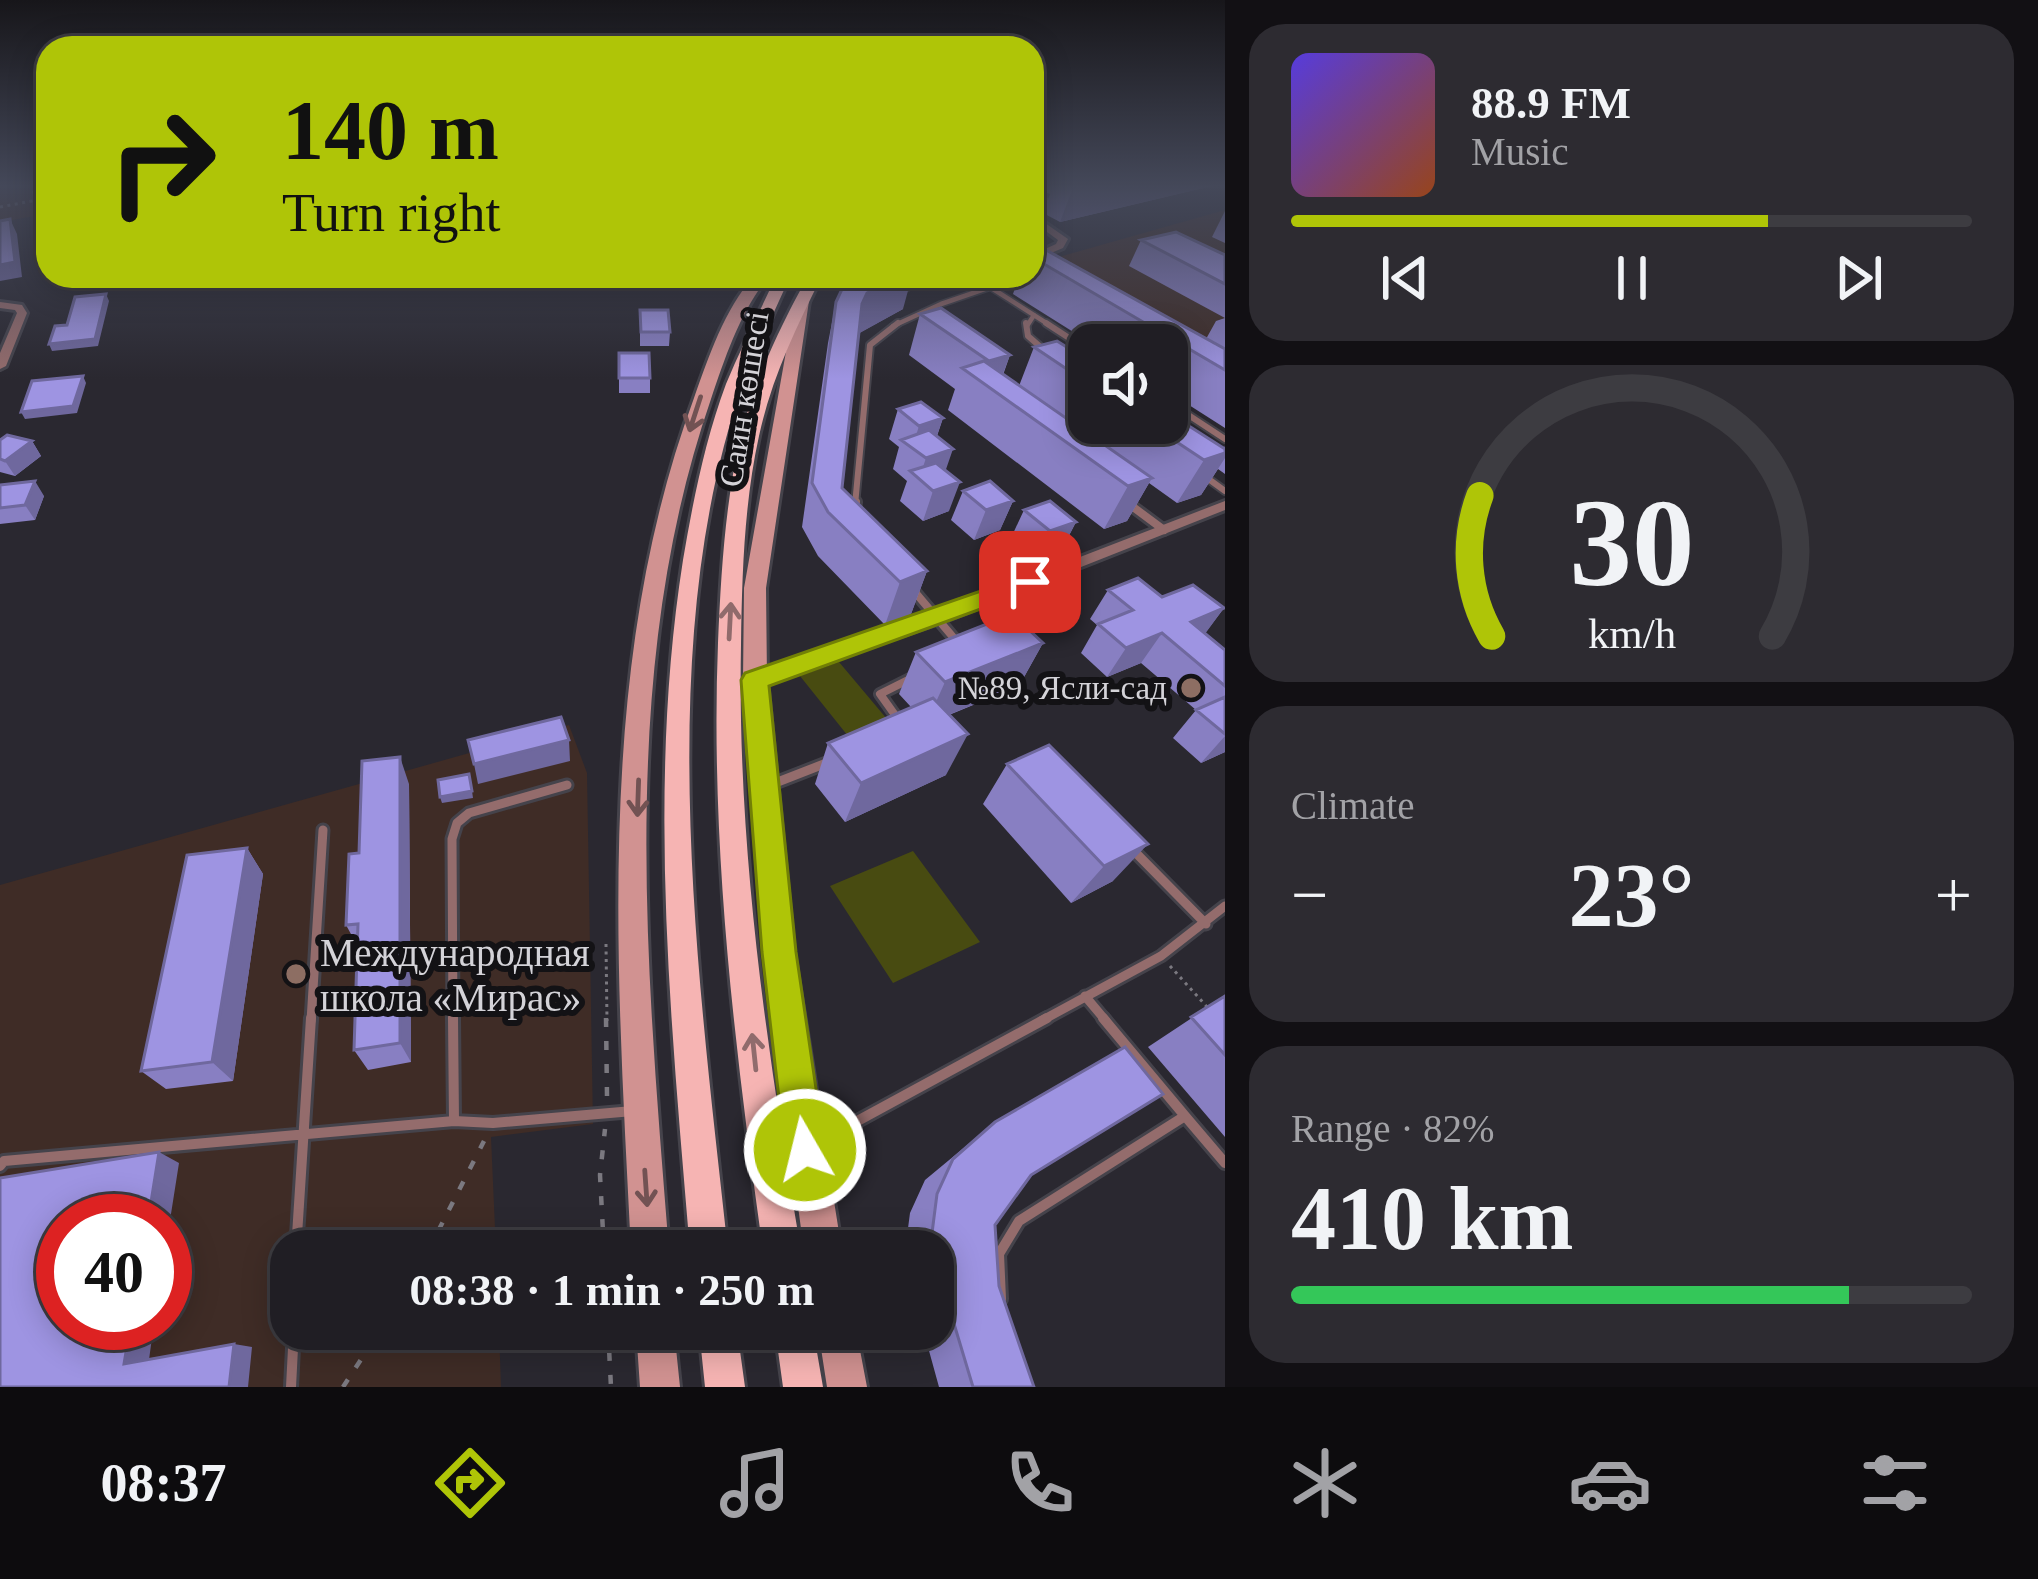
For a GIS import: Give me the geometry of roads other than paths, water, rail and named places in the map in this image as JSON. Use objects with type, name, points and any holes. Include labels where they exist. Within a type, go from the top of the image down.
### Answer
[{"type":"main road","name":"Саин көшесі","points":[[707,1230],[686,983],[678,784],[684,660],[699,520],[720,425],[748,344],[777,288]]},
{"type":"main road","points":[[802,301],[809,288]]},
{"type":"main road","name":"Саин көшесі","points":[[779,1230],[739,917],[728,786],[728,668],[736,535],[751,433],[768,377],[802,301]]},
{"type":"main road","points":[[721,1350],[725,1387]]},
{"type":"main road","points":[[797,1350],[803,1387]]},
{"type":"street","name":"Саин көшесі","points":[[649,1230],[640,1110],[638,801],[647,648],[675,476],[703,389],[740,306],[753,288]]},
{"type":"street","name":"Саин көшесі","points":[[802,301],[755,588],[755,680],[762,788],[805,1150],[819,1230]]},
{"type":"street","points":[[0,305],[22,313],[0,366]]},
{"type":"street","points":[[755,680],[940,617],[1225,505]]},
{"type":"street","points":[[658,1350],[661,1387]]},
{"type":"street","points":[[841,1350],[847,1387]]},
{"type":"lane","points":[[880,298],[907,288]]},
{"type":"lane","points":[[854,526],[870,345],[882,331],[991,288]]},
{"type":"lane","points":[[995,288],[1068,337]]},
{"type":"lane","points":[[1034,315],[1026,322],[1028,336],[1060,363]]},
{"type":"lane","points":[[902,322],[920,332]]},
{"type":"lane","points":[[1188,415],[1225,439]]},
{"type":"lane","points":[[1187,463],[1225,490]]},
{"type":"lane","points":[[1126,502],[1164,530]]},
{"type":"lane","points":[[907,584],[940,617],[956,640],[960,657]]},
{"type":"lane","points":[[903,733],[905,729],[880,694],[919,676]]},
{"type":"lane","points":[[762,788],[843,756]]},
{"type":"lane","points":[[454,1120],[452,839],[458,823],[469,813],[568,785]]},
{"type":"lane","points":[[297,1230],[323,830]]},
{"type":"lane","points":[[1127,844],[1206,924]]},
{"type":"lane","points":[[805,1150],[1161,956],[1225,906]]},
{"type":"lane","points":[[1084,995],[1225,1163]]},
{"type":"lane","points":[[0,1166],[454,1120],[493,1123],[640,1110]]},
{"type":"lane","points":[[1007,1322],[1000,1301],[1000,1254],[1019,1221],[1185,1116]]},
{"type":"lane","points":[[292,1387],[293,1350]]},
{"type":"place","name":"№89, Ясли-сад","points":[[1191,688]]},
{"type":"place","name":"Международная школа «Мирас»","points":[[296,974]]}]
